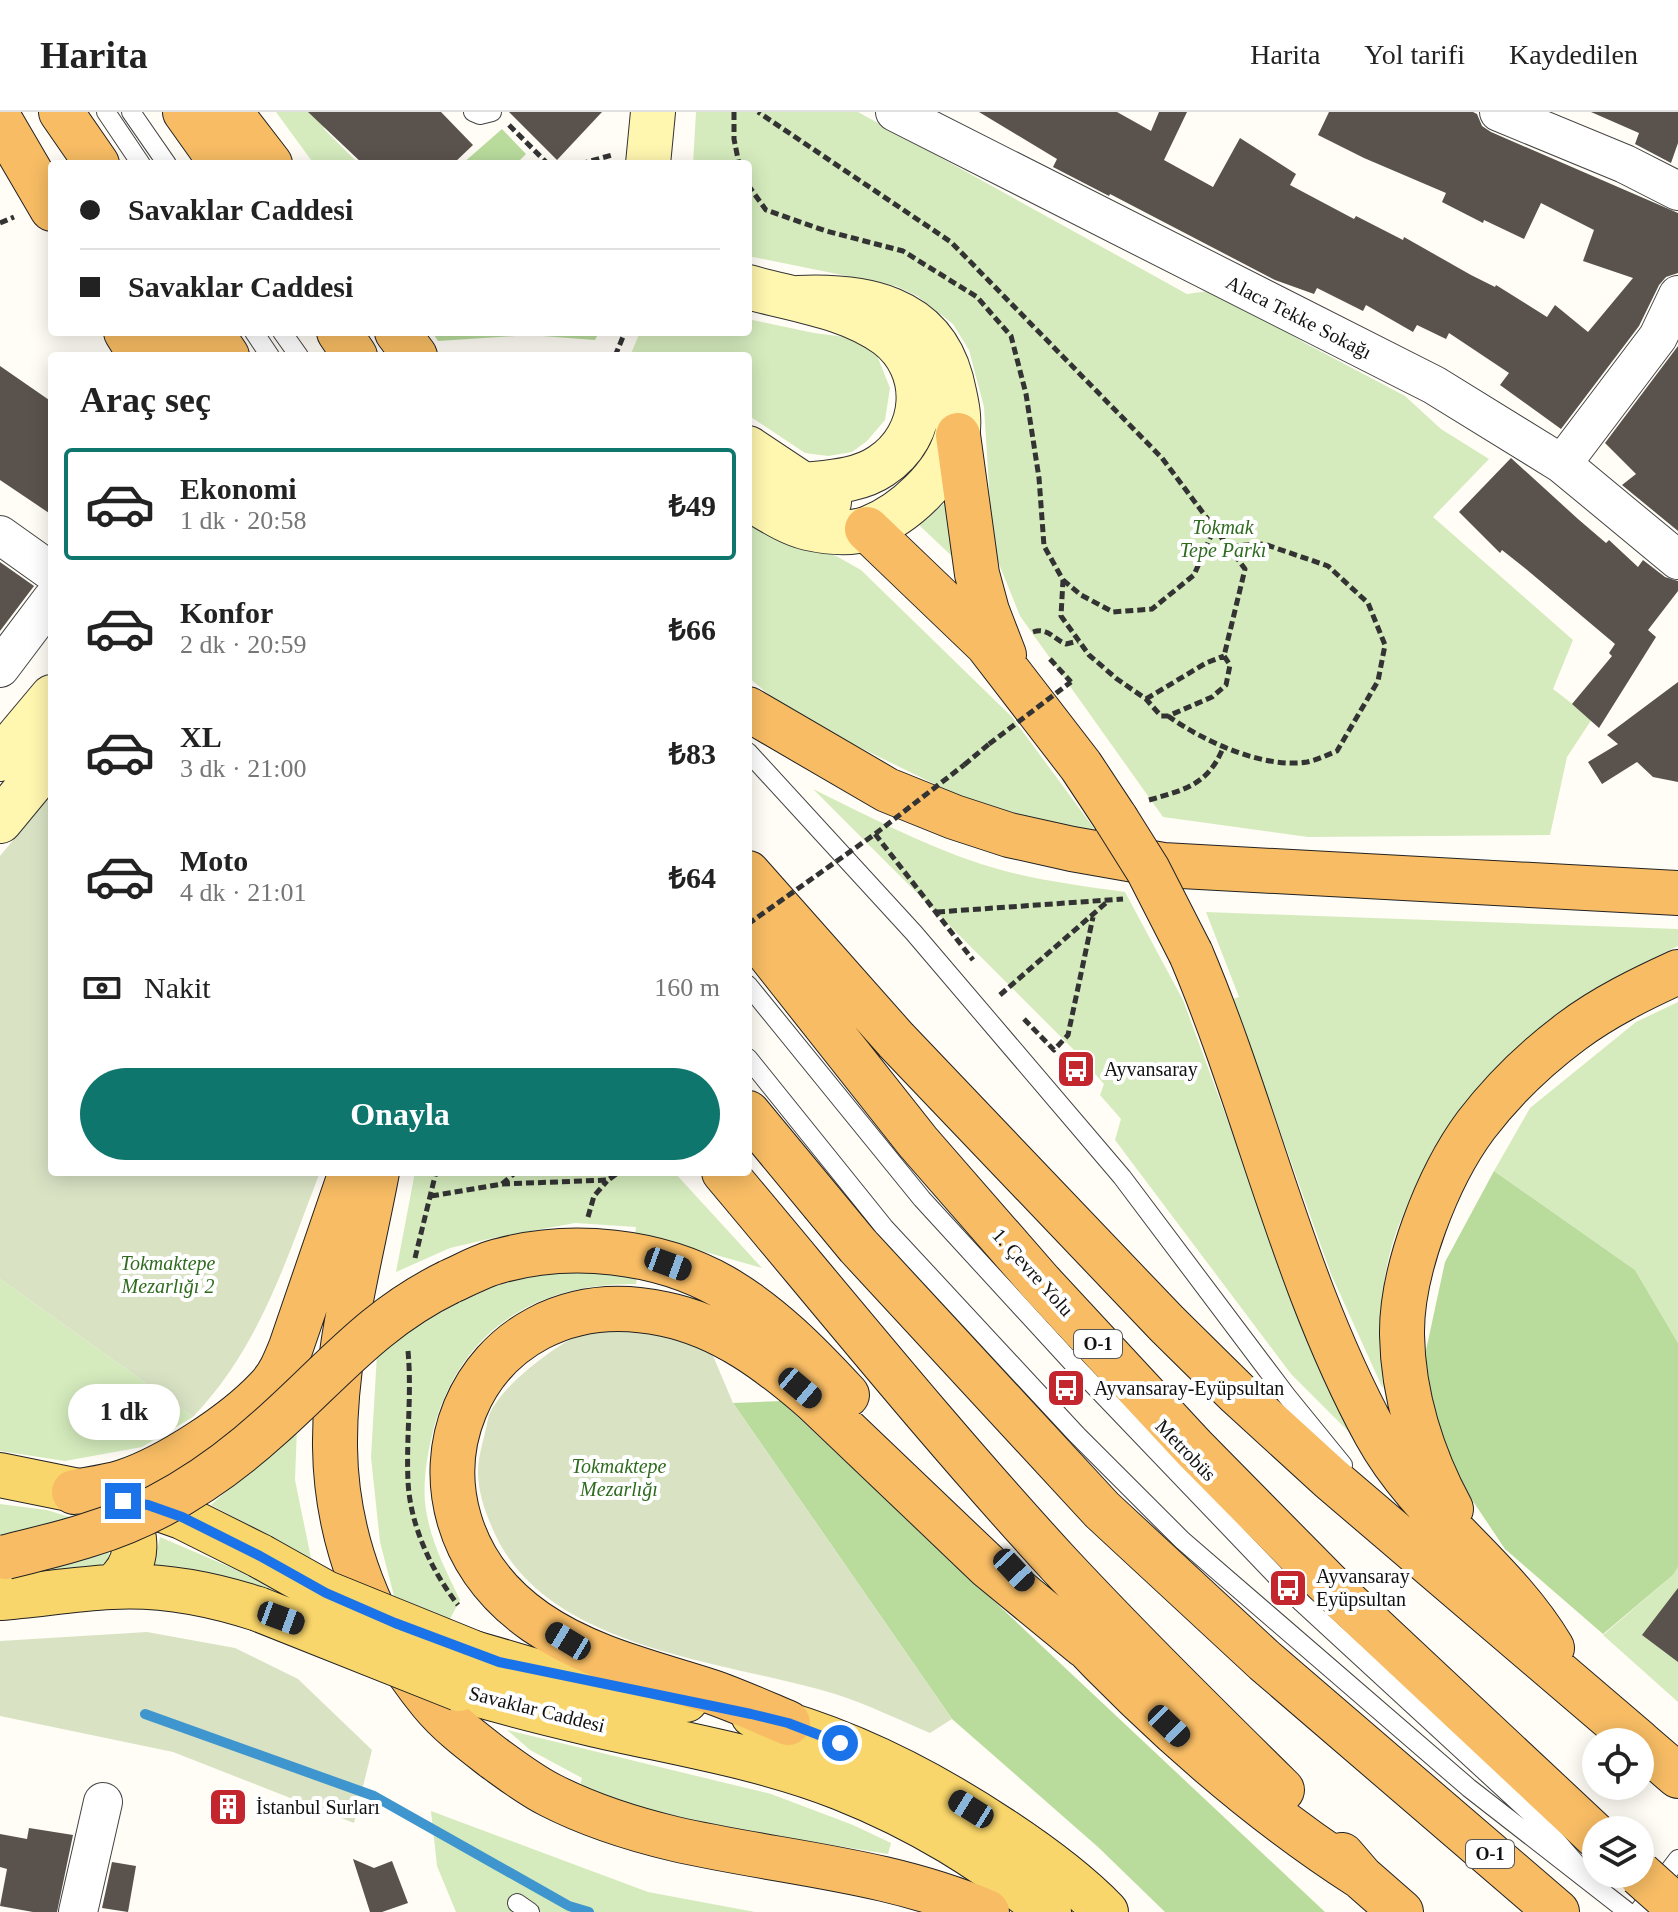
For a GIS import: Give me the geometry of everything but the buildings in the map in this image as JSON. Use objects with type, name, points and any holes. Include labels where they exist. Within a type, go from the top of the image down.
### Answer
[{"type":"highway","points":[[185,112],[219,160]]},
{"type":"highway","points":[[230,112],[267,160]]},
{"type":"highway","points":[[77,114],[82,160]]},
{"type":"highway","points":[[77,114],[95,160]]},
{"type":"highway","points":[[0,120],[48,202]]},
{"type":"highway","points":[[958,435],[977,574],[997,641],[1013,676]]},
{"type":"highway","points":[[867,529],[946,603],[1013,676],[1081,766],[1131,810],[1148,870],[1191,954],[1233,1063],[1312,1296],[1377,1435],[1413,1489],[1516,1595],[1539,1625],[1574,1684]]},
{"type":"highway","points":[[752,711],[887,790],[1009,835],[1072,849],[1163,865],[1678,893]]},
{"type":"highway","points":[[752,878],[896,1040],[1167,1324],[1285,1436],[1624,1728]]},
{"type":"highway","name":"1. Çevre Yolu","points":[[752,931],[918,1142],[1041,1283],[1194,1448],[1342,1598],[1582,1823]]},
{"type":"highway","points":[[1477,1556],[1436,1482],[1415,1421],[1405,1375],[1402,1331],[1408,1285],[1422,1231],[1444,1180],[1476,1125],[1526,1070],[1572,1031],[1637,990],[1678,972]]},
{"type":"highway","name":"O-1","points":[[752,1118],[858,1246],[1102,1510],[1265,1661],[1557,1912]]},
{"type":"highway","points":[[74,1492],[122,1482],[181,1455],[242,1412],[268,1389],[282,1370],[291,1347],[350,1176]]},
{"type":"highway","points":[[376,1176],[336,1402],[335,1448],[339,1498],[348,1547],[360,1583],[390,1643],[432,1703],[466,1736],[510,1770],[549,1795],[592,1812],[675,1839],[881,1877],[987,1912]]},
{"type":"highway","points":[[727,1176],[937,1427],[1059,1564],[1122,1631],[1312,1819],[1361,1877]]},
{"type":"highway","points":[[1,1567],[130,1519],[205,1477],[272,1425],[368,1333],[415,1299],[449,1282],[497,1261],[532,1253],[611,1253],[668,1264],[723,1287],[793,1339],[1085,1646],[1190,1746],[1260,1806],[1361,1877],[1401,1912]]},
{"type":"highway","points":[[788,1723],[713,1692],[598,1656],[568,1641],[535,1622],[506,1597],[479,1563],[464,1536],[453,1494],[452,1450],[461,1416],[475,1388],[515,1343],[571,1315],[608,1309],[665,1314],[702,1325],[734,1340],[815,1401],[989,1567],[1085,1646]]},
{"type":"highway","points":[[1654,1755],[1678,1776]]},
{"type":"highway","points":[[1654,1887],[1678,1908]]},
{"type":"main road","points":[[648,160],[653,112]]},
{"type":"main road","points":[[752,288],[798,298],[863,321],[889,337],[912,364],[918,379],[920,397],[914,422],[904,442],[883,466],[858,477],[804,485]]},
{"type":"main road","points":[[752,500],[806,528],[845,532],[867,529],[892,515],[923,491],[940,473],[958,435],[957,399],[949,373],[924,328],[898,311],[861,300],[834,296],[798,298]]},
{"type":"main road","points":[[752,451],[867,529]]},
{"type":"main road","points":[[0,759],[48,702]]},
{"type":"main road","points":[[0,821],[48,763]]},
{"type":"main road","name":"Savaklar Caddesi","points":[[0,1475],[148,1505],[182,1517],[260,1556],[466,1671],[590,1724],[738,1756],[840,1787],[925,1826],[976,1856],[1049,1912]]},
{"type":"main road","points":[[112,1587],[123,1578],[136,1543],[123,1501]]},
{"type":"main road","name":"Savaklar Caddesi","points":[[1,1567],[112,1587],[155,1588],[231,1600],[466,1671],[542,1673],[682,1699],[788,1723],[867,1753],[944,1792],[1040,1855],[1088,1893],[1106,1912]]},
{"type":"street","name":"Alaca Tekke Sokağı","points":[[895,112],[1434,385],[1562,464],[1678,560]]},
{"type":"street","points":[[1499,112],[1625,164],[1678,191]]},
{"type":"street","points":[[1562,464],[1658,337],[1678,295]]},
{"type":"street","points":[[0,535],[48,569]]},
{"type":"street","points":[[0,668],[48,604]]},
{"type":"street","points":[[78,1912],[103,1802]]},
{"type":"lane","points":[[131,112],[164,160]]},
{"type":"lane","points":[[473,112],[499,117]]},
{"type":"lane","points":[[77,114],[136,160]]},
{"type":"lane","points":[[752,756],[914,933],[1122,1177],[1286,1395],[1398,1533]]},
{"type":"lane","name":"Metrobüs","points":[[752,990],[922,1199],[1077,1368],[1302,1603],[1540,1822],[1582,1871]]},
{"type":"lane","name":"Metrobüs","points":[[752,1063],[884,1227],[1077,1435],[1182,1540],[1469,1788],[1538,1844],[1582,1875]]},
{"type":"lane","points":[[1638,1912],[1678,1859]]},
{"type":"lane","name":"Metrobüs","points":[[1599,1888],[1628,1912]]},
{"type":"path","points":[[734,112],[738,160]]},
{"type":"path","points":[[758,112],[951,242],[1162,458],[1245,569],[1224,656],[1230,665],[1226,685],[1212,697],[1168,716],[1155,712],[1146,699],[1117,679],[1078,641],[1066,644],[1041,629],[1028,634]]},
{"type":"path","points":[[499,117],[544,160]]},
{"type":"path","points":[[1063,580],[1081,595],[1113,612],[1152,609],[1194,575],[1214,528]]},
{"type":"path","points":[[1168,716],[1223,748],[1276,761],[1307,762],[1337,751],[1378,681],[1385,645],[1368,603],[1328,566],[1264,544],[1228,547]]},
{"type":"path","points":[[1146,699],[1206,663],[1224,656]]},
{"type":"path","points":[[752,923],[875,834],[1071,682]]},
{"type":"path","points":[[1131,810],[1188,789],[1211,770],[1223,748]]},
{"type":"path","points":[[875,834],[982,971]]},
{"type":"path","points":[[991,983],[1000,995],[1108,901]]},
{"type":"path","points":[[1022,1017],[1054,1050],[1068,1035],[1093,917]]},
{"type":"path","points":[[502,1184],[511,1176]]},
{"type":"path","points":[[431,1196],[502,1184],[608,1180],[614,1176]]},
{"type":"green space","points":[[276,112],[321,112],[324,129],[355,160],[311,160]]},
{"type":"green space","name":"Tokmak Tepe Parkı","points":[[696,112],[858,112],[1187,294],[1216,290],[1303,342],[1405,396],[1441,429],[1489,459],[1433,517],[1573,640],[1553,689],[1592,719],[1567,757],[1550,835],[1308,837],[1163,817],[1020,616],[993,549],[984,407],[969,350],[953,324],[917,296],[896,286],[752,257],[752,160],[693,160]]},
{"type":"green space","points":[[502,129],[526,154],[520,160],[467,160]]},
{"type":"green space","points":[[752,320],[853,338],[876,353],[890,388],[885,420],[867,441],[852,452],[828,456],[805,453],[752,418],[752,352],[632,352],[638,336],[752,336]]},
{"type":"green space","points":[[435,336],[514,336],[438,341]]},
{"type":"green space","points":[[542,336],[597,336],[595,340]]},
{"type":"green space","points":[[948,500],[957,561],[919,525]]},
{"type":"green space","points":[[752,521],[861,570],[1012,717],[1096,831],[987,810],[792,714],[752,680]]},
{"type":"green space","points":[[813,789],[917,839],[981,864],[1034,878],[1125,892],[1183,1000],[1258,1203],[1357,1440],[1291,1374],[1115,1140],[1121,1119],[1100,1095],[1104,1084],[1073,1049]]},
{"type":"green space","name":"Tokmaktepe Mezarlığı 2","points":[[48,798],[48,1176],[318,1176],[283,1270],[254,1332],[216,1390],[193,1417],[0,1279],[0,856]]},
{"type":"green space","points":[[1206,912],[1678,929],[1678,946],[1601,987],[1536,1033],[1506,1060],[1454,1124],[1412,1196],[1389,1256],[1382,1305],[1383,1389],[1331,1274],[1233,999],[1239,997]]},
{"type":"green space","points":[[1678,1002],[1678,1343],[1635,1270],[1494,1171],[1530,1108],[1636,1022]]},
{"type":"green space","points":[[1494,1171],[1635,1270],[1678,1343],[1678,1567],[1673,1575],[1603,1634],[1505,1549],[1442,1455],[1425,1355],[1445,1262]]},
{"type":"green space","points":[[414,1176],[678,1176],[762,1268],[695,1249],[635,1238],[636,1227],[575,1223],[450,1248],[396,1272]]},
{"type":"green space","points":[[588,1269],[637,1277],[636,1284],[565,1292],[534,1304],[506,1320],[482,1340],[461,1366],[445,1396],[431,1440],[425,1490],[431,1533],[460,1600],[450,1619],[394,1596],[380,1542],[371,1457],[377,1354],[395,1334],[479,1286],[511,1278]]},
{"type":"green space","points":[[0,1279],[193,1417],[142,1447],[65,1461],[0,1451]]},
{"type":"green space","name":"Tokmaktepe Mezarlığı","points":[[646,1327],[711,1351],[733,1403],[952,1719],[930,1733],[835,1694],[639,1644],[592,1624],[550,1599],[515,1567],[491,1525],[479,1486],[479,1459],[493,1408],[529,1368],[574,1338],[599,1330]]},
{"type":"green space","points":[[781,1401],[1325,1912],[1165,1912],[1098,1847],[952,1719],[733,1403]]},
{"type":"green space","points":[[297,1427],[295,1480],[311,1558],[211,1505]]},
{"type":"green space","points":[[0,1504],[47,1510],[79,1520],[110,1547],[108,1560],[95,1571],[33,1579],[25,1537],[0,1536]]},
{"type":"green space","points":[[160,1537],[239,1571],[328,1617],[151,1577]]},
{"type":"green space","points":[[1678,1567],[1678,1702],[1603,1635],[1673,1575]]},
{"type":"green space","points":[[147,1632],[235,1648],[298,1679],[372,1750],[354,1823],[173,1752],[0,1716],[0,1641]]},
{"type":"green space","points":[[507,1730],[771,1794],[891,1843],[888,1854],[654,1813],[580,1786],[582,1778],[530,1750]]},
{"type":"green space","points":[[431,1811],[648,1892],[755,1912],[456,1912],[437,1866]]},
{"type":"waterway","points":[[145,1714],[374,1796],[569,1906],[589,1912]]},
{"type":"place","name":"Ayvansaray","points":[[1076,1069]]},
{"type":"place","name":"Ayvansaray-Eyüpsultan","points":[[1066,1388]]},
{"type":"place","name":"Ayvansaray Eyüpsultan","points":[[1288,1588]]},
{"type":"place","name":"İstanbul Surları","points":[[228,1807]]},
{"type":"route","points":[[123,1501],[148,1505],[182,1517],[326,1593],[499,1662],[751,1714],[788,1723],[840,1743]]}]
